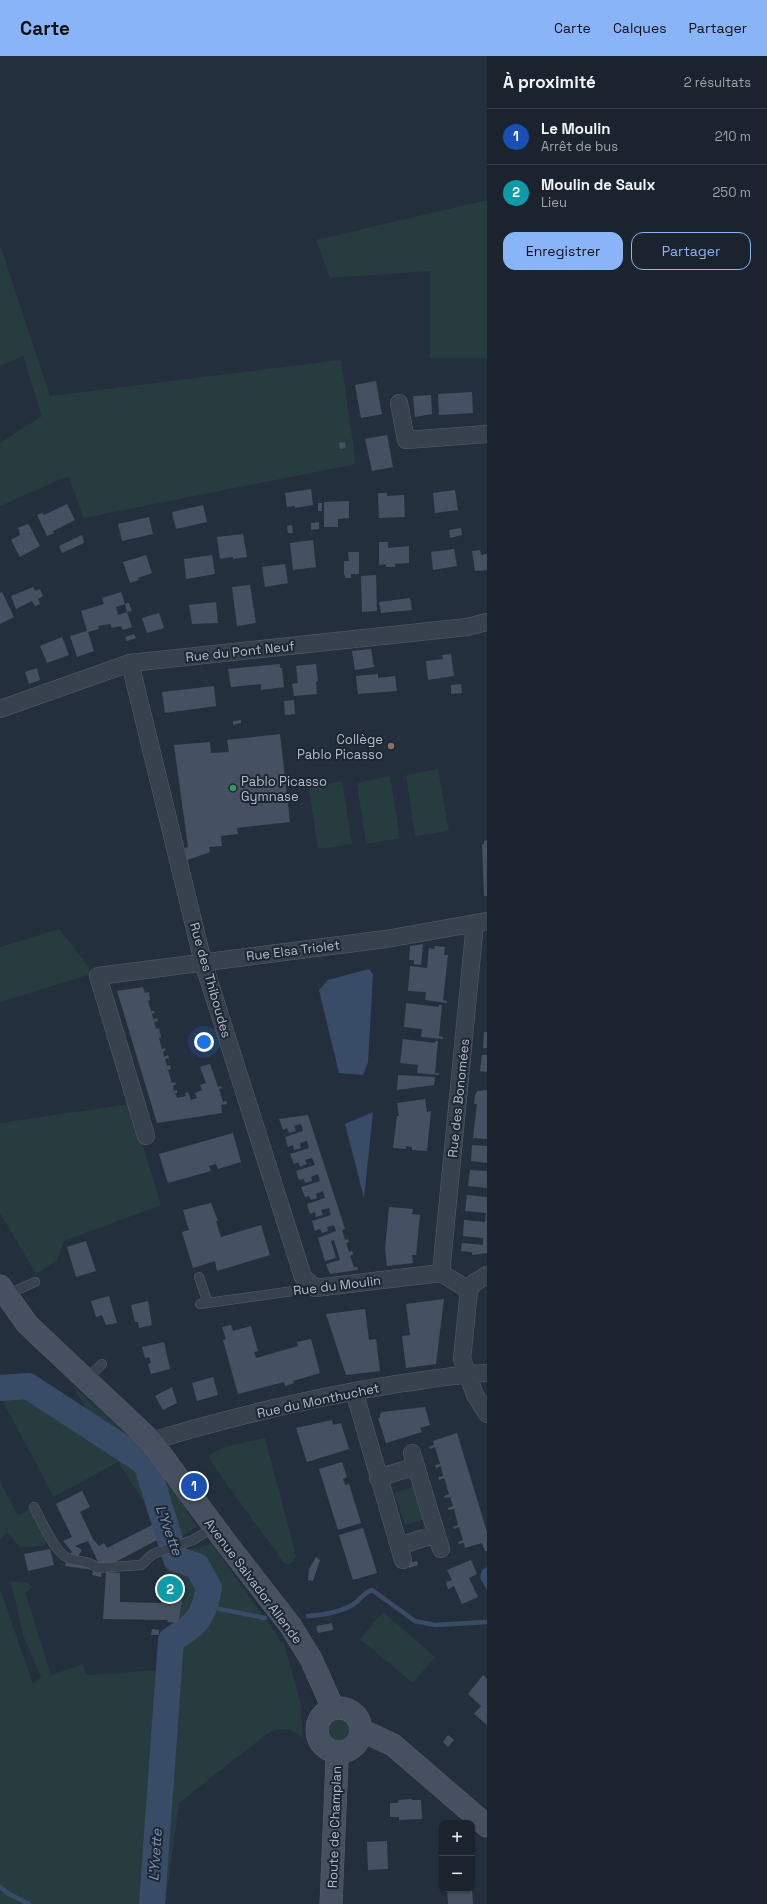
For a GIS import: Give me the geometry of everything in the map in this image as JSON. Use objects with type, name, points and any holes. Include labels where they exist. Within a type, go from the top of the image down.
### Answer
[{"type":"main road","name":"Avenue Salvador Allende","points":[[3,1291],[27,1324],[151,1441],[214,1527],[290,1625],[311,1659],[333,1708]]},
{"type":"main road","points":[[340,1707],[353,1712],[358,1717],[361,1730],[358,1742],[353,1747],[342,1752],[334,1751],[322,1744],[317,1730],[322,1717],[333,1708],[340,1707]]},
{"type":"main road","points":[[361,1730],[393,1745],[487,1826]]},
{"type":"main road","name":"Route de Champlan","points":[[331,1904],[337,1760],[342,1752]]},
{"type":"street","points":[[399,403],[406,440],[487,434]]},
{"type":"street","name":"Rue du Pont Neuf","points":[[1,706],[130,663],[426,632],[467,627],[487,622]]},
{"type":"street","name":"Rue des Thiboudes","points":[[130,663],[203,962],[303,1277],[315,1288]]},
{"type":"street","name":"Rue Elsa Triolet","points":[[146,1136],[98,976],[386,939],[481,922]]},
{"type":"street","name":"Rue des Bonomées","points":[[441,1273],[481,922]]},
{"type":"street","points":[[441,1273],[469,1290]]},
{"type":"street","name":"Rue du Moulin","points":[[315,1288],[441,1273]]},
{"type":"street","points":[[487,1275],[474,1283],[469,1290],[462,1359],[475,1395],[487,1414]]},
{"type":"street","name":"Rue du Monthuchet","points":[[151,1441],[263,1411],[354,1391],[467,1374],[487,1374]]},
{"type":"street","points":[[354,1391],[378,1478],[401,1553],[438,1541],[414,1460],[378,1478]]},
{"type":"lane","name":"Rue du Moulin","points":[[199,1277],[204,1303],[315,1288]]},
{"type":"lane","points":[[3,1291],[35,1282]]},
{"type":"lane","points":[[86,1380],[102,1364]]},
{"type":"lane","points":[[34,1507],[59,1551],[68,1558],[94,1564],[97,1568],[141,1565],[153,1554],[193,1540],[214,1527]]},
{"type":"green space","points":[[487,200],[487,358],[430,358],[430,271],[330,278],[316,240]]},
{"type":"green space","points":[[0,245],[50,396],[341,360],[356,464],[84,518],[68,476],[0,506],[0,443],[42,416],[23,356],[0,366]]},
{"type":"green space","points":[[438,769],[449,831],[415,836],[406,775]]},
{"type":"green space","points":[[390,776],[400,838],[366,844],[357,783]]},
{"type":"green space","points":[[342,781],[352,844],[318,849],[309,788]]},
{"type":"green space","points":[[59,929],[88,966],[91,974],[0,1002],[0,947]]},
{"type":"green space","points":[[130,1104],[161,1205],[64,1241],[57,1260],[36,1274],[0,1213],[0,1123]]},
{"type":"green space","points":[[0,1383],[6,1383],[86,1408],[72,1385],[151,1457],[189,1509],[186,1511],[197,1527],[162,1545],[151,1513],[118,1462],[54,1497],[2,1400],[0,1401]]},
{"type":"green space","points":[[265,1438],[296,1556],[294,1561],[289,1564],[284,1563],[211,1462],[209,1457],[213,1453],[226,1447]]},
{"type":"green space","points":[[0,1482],[18,1515],[37,1506],[50,1530],[44,1546],[20,1547],[7,1532],[0,1539]]},
{"type":"green space","points":[[415,1486],[425,1519],[405,1525],[394,1493]]},
{"type":"green space","points":[[212,1544],[285,1647],[300,1702],[303,1738],[290,1730],[282,1729],[268,1733],[179,1803],[165,1904],[0,1904],[0,1589],[33,1684],[41,1677],[23,1635],[11,1581],[27,1583],[33,1587],[25,1592],[51,1675],[83,1664],[86,1675],[174,1669],[177,1625],[164,1556]]},
{"type":"green space","points":[[383,1612],[435,1657],[413,1683],[360,1639]]},
{"type":"green space","points":[[338,1717],[344,1718],[348,1721],[351,1725],[351,1737],[348,1741],[344,1744],[338,1745],[332,1744],[328,1741],[325,1737],[324,1731],[325,1725],[328,1721],[332,1718]]},
{"type":"water","points":[[369,969],[373,974],[368,1062],[363,1075],[339,1073],[319,990],[328,980]]},
{"type":"water","points":[[373,1112],[364,1198],[345,1124]]},
{"type":"water","points":[[487,1567],[487,1590],[480,1578],[482,1570]]},
{"type":"building","points":[[376,381],[382,414],[361,418],[355,385]]},
{"type":"building","points":[[472,392],[473,413],[439,415],[438,394]]},
{"type":"building","points":[[431,395],[432,414],[415,417],[413,396]]},
{"type":"building","points":[[387,435],[393,467],[372,471],[365,439]]},
{"type":"building","points":[[345,442],[346,448],[340,449],[339,443]]},
{"type":"building","points":[[311,489],[313,505],[295,508],[295,506],[287,507],[285,493]]},
{"type":"building","points":[[455,490],[458,510],[435,513],[433,493]]},
{"type":"building","points":[[378,493],[387,493],[387,496],[404,495],[405,517],[379,518]]},
{"type":"building","points":[[349,501],[349,518],[338,519],[338,527],[324,527],[324,502]]},
{"type":"building","points":[[318,503],[322,503],[322,511],[318,511]]},
{"type":"building","points":[[67,504],[75,520],[53,531],[54,533],[47,536],[37,515],[42,513],[44,515]]},
{"type":"building","points":[[203,505],[207,522],[176,529],[172,512]]},
{"type":"building","points":[[149,517],[153,534],[122,541],[118,524]]},
{"type":"building","points":[[319,522],[319,529],[311,530],[311,523]]},
{"type":"building","points":[[27,524],[29,525],[40,546],[20,557],[11,540],[20,535],[18,528]]},
{"type":"building","points":[[292,525],[293,533],[288,533],[287,526]]},
{"type":"building","points":[[461,528],[462,535],[450,538],[449,530]]},
{"type":"building","points":[[243,534],[247,557],[220,559],[217,537]]},
{"type":"building","points":[[82,535],[84,543],[62,553],[59,546]]},
{"type":"building","points":[[313,540],[316,567],[293,570],[290,543]]},
{"type":"building","points":[[379,542],[388,542],[388,548],[409,546],[409,563],[395,564],[395,567],[386,567],[386,564],[379,565]]},
{"type":"building","points":[[454,549],[457,566],[433,570],[431,552]]},
{"type":"building","points":[[480,550],[481,555],[487,554],[487,570],[475,571],[472,551]]},
{"type":"building","points":[[348,552],[359,552],[359,574],[351,574],[351,578],[346,578],[344,574],[344,561],[349,561]]},
{"type":"building","points":[[146,555],[152,573],[138,578],[139,580],[130,583],[123,562]]},
{"type":"building","points":[[212,555],[215,574],[186,579],[184,559]]},
{"type":"building","points":[[285,564],[288,583],[265,587],[262,567]]},
{"type":"building","points":[[376,575],[377,611],[362,612],[361,576]]},
{"type":"building","points":[[250,585],[256,623],[237,626],[232,587]]},
{"type":"building","points":[[33,587],[35,591],[40,589],[43,596],[38,599],[40,604],[35,606],[32,601],[16,609],[11,596]]},
{"type":"building","points":[[2,592],[14,617],[0,624],[0,593]]},
{"type":"building","points":[[121,592],[125,604],[116,607],[118,615],[127,612],[132,627],[123,630],[121,626],[112,628],[110,624],[98,626],[99,629],[88,632],[94,651],[77,657],[70,636],[87,631],[81,611],[104,604],[102,598]]},
{"type":"building","points":[[410,598],[412,610],[381,613],[379,602]]},
{"type":"building","points":[[216,602],[218,623],[192,624],[189,605]]},
{"type":"building","points":[[129,603],[132,611],[127,612],[125,604]]},
{"type":"building","points":[[159,613],[164,628],[147,633],[142,618]]},
{"type":"building","points":[[134,634],[136,638],[127,641],[125,637]]},
{"type":"building","points":[[62,637],[69,655],[47,663],[40,646]]},
{"type":"building","points":[[371,649],[374,667],[355,670],[352,651]]},
{"type":"building","points":[[451,654],[454,676],[428,680],[426,661],[443,659],[442,655]]},
{"type":"building","points":[[280,664],[280,668],[282,668],[284,687],[261,690],[261,684],[231,687],[228,669]]},
{"type":"building","points":[[316,664],[318,681],[316,682],[317,694],[294,696],[292,684],[298,683],[296,666]]},
{"type":"building","points":[[37,668],[40,680],[29,684],[25,672]]},
{"type":"building","points":[[378,674],[378,678],[395,676],[397,691],[358,694],[356,676]]},
{"type":"building","points":[[461,684],[462,693],[451,694],[451,685]]},
{"type":"building","points":[[214,686],[216,706],[165,713],[162,692]]},
{"type":"building","points":[[294,700],[295,714],[285,715],[284,701]]},
{"type":"building","points":[[241,720],[241,723],[233,725],[233,721]]},
{"type":"building","name":"Pablo Picasso Gymnase","points":[[280,734],[290,822],[237,828],[238,834],[221,836],[222,846],[209,847],[210,852],[187,860],[185,848],[188,847],[174,745],[210,742],[211,753],[229,752],[227,740]]},
{"type":"building","points":[[487,840],[487,896],[484,896],[482,844],[484,844],[484,841]]},
{"type":"building","points":[[423,944],[421,965],[414,964],[414,960],[409,960],[410,946]]},
{"type":"building","points":[[435,946],[445,947],[444,955],[448,955],[443,1000],[447,1001],[447,1003],[425,1000],[426,992],[408,991],[410,966],[427,968],[429,948],[434,949]]},
{"type":"building","points":[[143,987],[145,993],[149,992],[150,1000],[148,1001],[151,1011],[154,1011],[155,1013],[152,1014],[153,1019],[157,1018],[158,1021],[154,1022],[156,1029],[159,1028],[161,1037],[159,1038],[162,1049],[165,1048],[166,1050],[163,1052],[164,1057],[168,1055],[169,1058],[165,1059],[167,1066],[170,1065],[171,1069],[168,1070],[172,1083],[175,1082],[176,1084],[173,1086],[174,1091],[177,1090],[177,1093],[175,1093],[177,1098],[186,1096],[185,1093],[188,1092],[191,1100],[197,1098],[195,1093],[202,1090],[200,1085],[206,1083],[200,1067],[210,1064],[218,1087],[221,1086],[222,1088],[219,1089],[223,1102],[226,1101],[227,1104],[221,1105],[222,1113],[157,1123],[117,991]]},
{"type":"building","points":[[406,1003],[439,1007],[439,1005],[442,1005],[439,1036],[443,1037],[443,1039],[421,1037],[422,1029],[404,1027]]},
{"type":"building","points":[[484,1032],[487,1032],[487,1048],[483,1048]]},
{"type":"building","points":[[403,1039],[435,1043],[435,1041],[438,1041],[435,1073],[439,1073],[439,1075],[417,1073],[418,1065],[400,1063]]},
{"type":"building","points":[[482,1055],[487,1055],[487,1072],[480,1071]]},
{"type":"building","points":[[398,1075],[435,1077],[434,1085],[397,1090]]},
{"type":"building","points":[[487,1090],[487,1139],[473,1138],[477,1104],[474,1104],[475,1096],[477,1091]]},
{"type":"building","points":[[425,1099],[427,1112],[431,1111],[427,1151],[412,1150],[412,1147],[406,1146],[406,1149],[393,1148],[397,1116],[399,1116],[397,1103]]},
{"type":"building","points":[[308,1115],[345,1229],[342,1230],[345,1240],[348,1239],[349,1242],[346,1243],[349,1252],[352,1251],[353,1254],[350,1256],[354,1267],[357,1267],[358,1270],[330,1274],[326,1264],[340,1260],[334,1240],[331,1241],[336,1258],[325,1261],[318,1238],[336,1231],[334,1225],[327,1227],[328,1231],[322,1233],[320,1229],[315,1231],[312,1221],[331,1215],[329,1208],[321,1210],[323,1215],[316,1217],[315,1212],[310,1214],[307,1204],[325,1198],[323,1191],[316,1194],[317,1198],[311,1200],[309,1196],[305,1197],[301,1187],[320,1181],[318,1174],[311,1177],[312,1181],[305,1183],[304,1179],[299,1180],[296,1171],[315,1165],[312,1158],[305,1160],[307,1164],[300,1167],[298,1162],[294,1164],[290,1154],[309,1148],[307,1141],[300,1143],[301,1148],[294,1150],[293,1145],[288,1147],[285,1137],[303,1131],[301,1124],[294,1126],[296,1131],[289,1133],[287,1128],[283,1130],[279,1119]]},
{"type":"building","points":[[233,1133],[241,1162],[218,1169],[216,1164],[209,1166],[211,1171],[168,1183],[159,1154]]},
{"type":"building","points":[[472,1145],[487,1146],[487,1163],[471,1161]]},
{"type":"building","points":[[470,1170],[487,1171],[487,1188],[468,1186]]},
{"type":"building","points":[[467,1195],[487,1197],[487,1253],[472,1255],[472,1252],[461,1251],[462,1243],[483,1245],[483,1238],[463,1236],[464,1220],[485,1222],[486,1213],[465,1211]]},
{"type":"building","points":[[211,1203],[218,1221],[216,1221],[221,1237],[261,1225],[270,1255],[217,1271],[215,1261],[193,1268],[182,1232],[189,1230],[183,1210]]},
{"type":"building","points":[[389,1207],[413,1209],[412,1214],[420,1215],[416,1255],[412,1255],[413,1263],[387,1266],[385,1249]]},
{"type":"building","points":[[86,1241],[96,1271],[76,1277],[67,1247]]},
{"type":"building","points":[[109,1296],[117,1323],[106,1325],[102,1315],[96,1317],[91,1301]]},
{"type":"building","points":[[444,1299],[436,1364],[406,1368],[402,1336],[410,1335],[406,1304]]},
{"type":"building","points":[[148,1301],[152,1325],[139,1328],[138,1322],[135,1322],[131,1305]]},
{"type":"building","points":[[365,1309],[369,1340],[376,1339],[380,1371],[346,1375],[326,1314]]},
{"type":"building","points":[[231,1325],[233,1331],[251,1326],[258,1351],[254,1352],[256,1358],[298,1346],[297,1342],[311,1339],[320,1373],[293,1381],[294,1383],[285,1386],[284,1382],[238,1394],[223,1340],[226,1339],[222,1327]]},
{"type":"building","points":[[164,1342],[170,1369],[151,1374],[148,1364],[151,1363],[149,1357],[145,1358],[142,1347]]},
{"type":"building","points":[[213,1377],[218,1395],[197,1401],[192,1383]]},
{"type":"building","points":[[172,1387],[177,1403],[163,1410],[155,1396]]},
{"type":"building","points":[[425,1407],[430,1425],[420,1428],[422,1432],[386,1443],[378,1418],[380,1418],[380,1414],[382,1412]]},
{"type":"building","points":[[332,1420],[333,1425],[341,1423],[349,1449],[307,1462],[296,1428]]},
{"type":"building","points":[[457,1433],[487,1532],[487,1551],[485,1551],[482,1543],[465,1548],[464,1543],[459,1544],[458,1542],[463,1540],[459,1527],[454,1529],[453,1527],[458,1525],[454,1509],[448,1510],[448,1508],[453,1506],[450,1497],[445,1498],[444,1496],[449,1494],[444,1478],[439,1480],[438,1477],[443,1476],[441,1466],[436,1468],[435,1465],[440,1464],[435,1447],[430,1449],[429,1447],[434,1445],[433,1441]]},
{"type":"building","points":[[342,1462],[347,1477],[343,1479],[345,1485],[349,1484],[361,1523],[338,1530],[319,1469]]},
{"type":"building","points":[[82,1491],[90,1507],[80,1512],[93,1539],[99,1546],[104,1543],[107,1548],[152,1525],[157,1540],[110,1565],[108,1562],[100,1566],[88,1541],[75,1546],[82,1550],[77,1558],[70,1554],[72,1552],[63,1541],[72,1537],[56,1504]]},
{"type":"building","points":[[363,1528],[377,1573],[353,1580],[339,1535]]},
{"type":"building","points":[[50,1549],[54,1565],[28,1571],[24,1554]]},
{"type":"building","points":[[316,1557],[320,1560],[313,1581],[308,1580],[309,1569]]},
{"type":"building","points":[[471,1560],[477,1574],[469,1578],[478,1597],[462,1604],[454,1586],[448,1589],[446,1582],[452,1580],[447,1570]]},
{"type":"building","points":[[417,1561],[418,1565],[409,1568],[407,1564]]},
{"type":"building","points":[[66,1562],[93,1567],[102,1571],[101,1577],[92,1575],[93,1570],[65,1566]]},
{"type":"building","points":[[106,1572],[120,1573],[120,1602],[161,1603],[159,1577],[177,1577],[182,1601],[178,1623],[167,1622],[168,1620],[103,1619]]},
{"type":"building","points":[[332,1623],[333,1630],[318,1633],[316,1626]]},
{"type":"building","points":[[152,1629],[159,1630],[159,1635],[151,1635]]},
{"type":"building","points":[[483,1675],[487,1679],[487,1725],[474,1714],[481,1706],[468,1694]]},
{"type":"building","points":[[448,1735],[454,1740],[448,1747],[443,1742]]},
{"type":"building","points":[[398,1800],[421,1800],[422,1819],[399,1820],[399,1817],[390,1817],[390,1803],[398,1803]]},
{"type":"building","points":[[387,1841],[388,1869],[368,1870],[367,1842]]},
{"type":"building","points":[[447,1892],[472,1892],[473,1904],[448,1904]]},
{"type":"waterway","name":"L'Yvette","points":[[0,1388],[28,1386],[146,1463],[176,1559],[197,1566],[209,1588],[204,1607],[198,1620],[171,1640],[152,1904]]},
{"type":"waterway","points":[[308,1616],[326,1614],[343,1609],[354,1604],[364,1594],[372,1590],[415,1621],[435,1625],[487,1622]]},
{"type":"waterway","points":[[205,1606],[265,1618]]},
{"type":"waterway","points":[[0,1887],[9,1894],[29,1904]]},
{"type":"place","name":"Collège Pablo Picasso","points":[[391,746]]},
{"type":"place","name":"Pablo Picasso Gymnase","points":[[233,788]]},
{"type":"place","name":"Le Moulin","points":[[194,1486]]},
{"type":"place","name":"Moulin de Saulx","points":[[170,1589]]}]
